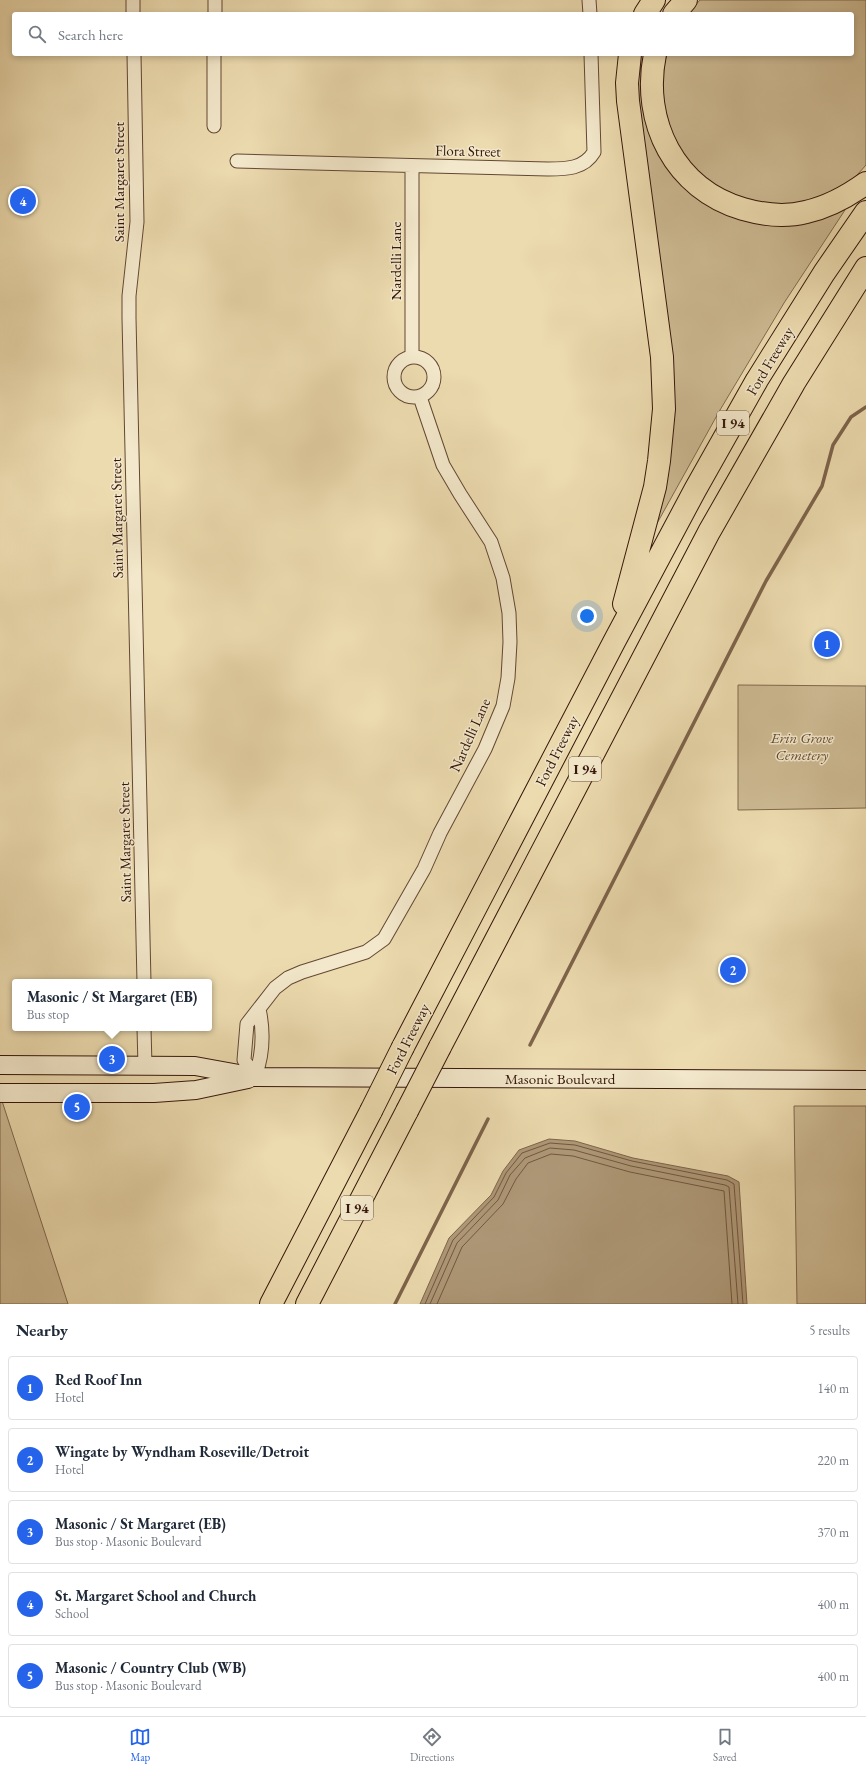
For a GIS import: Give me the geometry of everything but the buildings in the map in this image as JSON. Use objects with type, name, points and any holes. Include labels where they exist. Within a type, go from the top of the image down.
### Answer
[{"type":"highway","points":[[647,12],[654,0]]},
{"type":"highway","points":[[676,12],[686,0]]},
{"type":"highway","points":[[614,642],[655,487],[660,461],[664,409],[662,357],[628,101],[627,84],[630,56]]},
{"type":"highway","points":[[655,56],[651,83],[652,103],[656,121],[662,137],[668,150],[686,175],[718,199],[751,211],[770,215],[787,215],[823,207],[840,200],[866,183]]},
{"type":"highway","name":"Ford Freeway","points":[[271,1304],[403,1047],[695,490],[757,380],[824,272],[866,212]]},
{"type":"highway","name":"Ford Freeway","points":[[307,1304],[709,532],[794,383],[866,268]]},
{"type":"main road","name":"Masonic Boulevard","points":[[0,1065],[195,1066],[255,1077],[866,1080]]},
{"type":"main road","points":[[0,1071],[7,1071],[30,1065]]},
{"type":"main road","points":[[145,1066],[153,1072],[154,1076],[148,1093]]},
{"type":"main road","name":"Masonic Boulevard","points":[[0,1093],[148,1093],[196,1090],[255,1077]]},
{"type":"street","points":[[133,0],[133,12]]},
{"type":"street","points":[[214,0],[214,12]]},
{"type":"street","points":[[589,0],[590,12]]},
{"type":"street","name":"Saint Margaret Street","points":[[134,56],[137,222],[129,296],[129,318],[144,979]]},
{"type":"street","points":[[214,56],[214,126]]},
{"type":"street","name":"Flora Street","points":[[237,161],[559,169],[583,165],[589,160],[594,152],[591,56]]},
{"type":"street","name":"Nardelli Lane","points":[[412,166],[412,357]]},
{"type":"street","points":[[412,357],[426,360],[434,372],[435,380],[432,387],[427,393],[420,397],[411,397],[403,394],[397,388],[394,381],[394,372],[398,365],[404,359],[412,357]]},
{"type":"street","name":"Nardelli Lane","points":[[255,1077],[261,1062],[263,1026],[259,1009],[275,988],[288,978],[302,972],[366,952],[376,947],[384,939],[424,869],[440,833],[485,749],[503,706],[508,678],[510,642],[509,613],[503,578],[491,542],[460,494],[443,464],[420,397]]},
{"type":"street","points":[[144,1031],[145,1066]]},
{"type":"green space","points":[[700,0],[866,0],[866,165],[849,184],[835,193],[790,206],[752,203],[720,190],[693,169],[672,138],[662,102],[664,65],[666,56],[854,56],[854,12],[689,12]]},
{"type":"green space","points":[[638,56],[649,56],[645,100],[714,203],[840,207],[845,210],[784,303],[720,410],[655,527],[665,467],[635,71]]},
{"type":"green space","name":"Erin Grove Cemetery","points":[[738,685],[866,686],[866,808],[738,810]]},
{"type":"green space","points":[[0,1101],[2,1101],[68,1304],[0,1304]]},
{"type":"green space","points":[[794,1106],[866,1106],[866,1304],[797,1304]]},
{"type":"water","points":[[549,1139],[575,1141],[633,1158],[728,1176],[739,1182],[747,1304],[420,1304],[449,1238],[491,1195],[503,1171],[519,1150]]},
{"type":"waterway","points":[[530,1045],[766,581],[822,486],[833,445],[851,417],[866,407]]},
{"type":"waterway","points":[[395,1304],[488,1119]]},
{"type":"place","name":"St. Margaret School and Church","points":[[23,201]]},
{"type":"place","name":"Red Roof Inn","points":[[827,644]]},
{"type":"place","name":"Wingate by Wyndham Roseville/Detroit","points":[[733,970]]},
{"type":"place","name":"Masonic / St Margaret (EB)","points":[[112,1059]]},
{"type":"place","name":"Masonic / Country Club (WB)","points":[[77,1107]]}]
